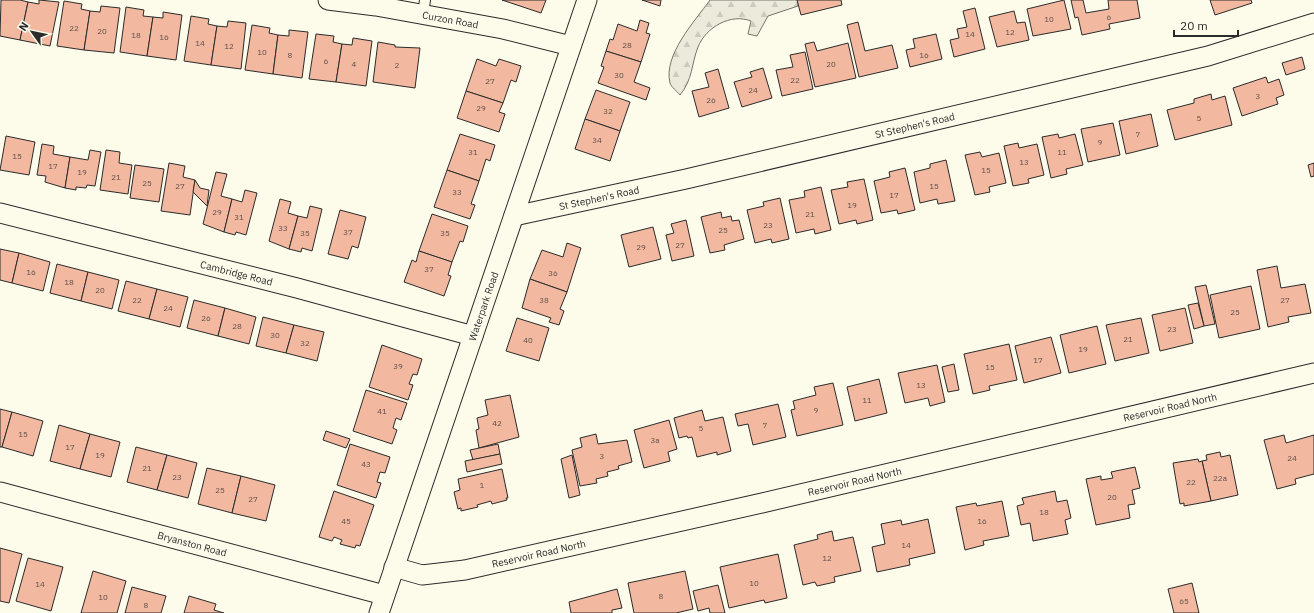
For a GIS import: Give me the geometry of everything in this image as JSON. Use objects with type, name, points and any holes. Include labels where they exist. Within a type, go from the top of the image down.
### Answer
[{"type":"street","name":"Curzon Road","points":[[328,0],[376,6],[424,7],[571,46]]},
{"type":"street","name":"Waterpark Road","points":[[381,604],[587,0]]},
{"type":"street","name":"St Stephen's Road","points":[[514,216],[686,179],[1192,60],[1314,23]]},
{"type":"street","name":"Cambridge Road","points":[[0,213],[290,286],[473,336]]},
{"type":"street","name":"Reservoir Road North","points":[[394,567],[422,575],[465,570],[762,503],[1314,373]]},
{"type":"street","name":"Bryanston Road","points":[[0,492],[381,604]]},
{"type":"green space","points":[[710,0],[799,0],[798,6],[768,16],[757,36],[748,34],[751,21],[743,19],[728,20],[713,28],[707,33],[698,47],[690,78],[680,95],[670,83],[669,72],[671,61],[689,28]]},
{"type":"building","points":[[1,0],[20,0],[28,2],[20,40],[0,36]]},
{"type":"building","points":[[39,0],[59,2],[50,46],[20,40],[28,2],[39,4]]},
{"type":"building","points":[[502,0],[546,0],[541,13]]},
{"type":"building","points":[[642,0],[661,0],[660,6]]},
{"type":"building","points":[[797,0],[841,0],[842,5],[801,15]]},
{"type":"building","points":[[1064,0],[1071,29],[1033,36],[1027,9]]},
{"type":"building","points":[[1071,0],[1083,0],[1086,13],[1109,9],[1108,0],[1137,0],[1140,18],[1109,24],[1110,29],[1082,35],[1078,17],[1075,18]]},
{"type":"building","points":[[1210,0],[1251,0],[1252,3],[1215,15]]},
{"type":"building","points":[[64,1],[82,4],[81,9],[90,11],[84,50],[57,46]]},
{"type":"building","points":[[101,6],[120,8],[114,53],[84,50],[90,11],[100,12]]},
{"type":"building","points":[[126,7],[144,10],[143,16],[153,17],[147,56],[120,52]]},
{"type":"building","points":[[975,8],[985,49],[954,57],[950,40],[959,38],[957,29],[967,27],[963,11]]},
{"type":"building","points":[[1014,11],[1017,23],[1025,22],[1029,40],[997,47],[989,17]]},
{"type":"building","points":[[163,12],[182,15],[176,60],[147,56],[153,17],[163,18]]},
{"type":"building","points":[[191,16],[209,19],[208,24],[217,26],[211,65],[184,61]]},
{"type":"building","points":[[640,20],[649,23],[646,33],[650,34],[641,62],[606,51],[610,39],[613,40],[618,24],[637,31]]},
{"type":"building","points":[[228,21],[246,23],[241,69],[211,65],[217,26],[227,27]]},
{"type":"building","points":[[858,22],[865,51],[892,45],[898,68],[859,77],[847,25]]},
{"type":"building","points":[[252,25],[270,28],[269,33],[278,35],[273,74],[245,70]]},
{"type":"building","points":[[289,30],[308,32],[302,78],[273,74],[278,35],[289,36]]},
{"type":"building","points":[[316,34],[334,36],[333,42],[342,44],[336,82],[309,79]]},
{"type":"building","points":[[936,34],[942,59],[910,67],[906,50],[915,48],[913,39]]},
{"type":"building","points":[[353,38],[372,41],[366,86],[336,82],[342,44],[352,45]]},
{"type":"building","points":[[378,42],[395,45],[395,47],[420,48],[415,88],[373,82]]},
{"type":"building","points":[[814,42],[817,51],[848,43],[856,78],[815,87],[805,44]]},
{"type":"building","points":[[606,51],[641,62],[634,82],[650,88],[646,100],[598,83],[604,67],[601,66]]},
{"type":"building","points":[[805,52],[813,89],[782,96],[776,70],[793,67],[790,55]]},
{"type":"building","points":[[1302,57],[1305,69],[1286,75],[1282,63]]},
{"type":"building","points":[[477,59],[496,66],[499,59],[521,66],[516,82],[511,80],[503,103],[466,91]]},
{"type":"building","points":[[763,68],[772,98],[742,107],[734,82],[752,77],[750,72]]},
{"type":"building","points":[[718,69],[729,108],[699,117],[692,91],[709,87],[705,73]]},
{"type":"building","points":[[1266,77],[1268,83],[1279,79],[1284,95],[1276,98],[1278,104],[1242,116],[1233,88]]},
{"type":"building","points":[[596,90],[630,102],[620,131],[585,119]]},
{"type":"building","points":[[466,91],[503,103],[499,112],[505,114],[499,132],[457,118]]},
{"type":"building","points":[[1211,94],[1212,100],[1225,96],[1232,125],[1175,140],[1167,110],[1194,103],[1194,99]]},
{"type":"building","points":[[1151,114],[1158,146],[1126,154],[1119,121]]},
{"type":"building","points":[[585,119],[620,131],[610,161],[575,149]]},
{"type":"building","points":[[1113,123],[1120,155],[1088,162],[1081,129]]},
{"type":"building","points":[[460,134],[495,145],[490,161],[486,159],[479,181],[447,170]]},
{"type":"building","points":[[1058,134],[1059,138],[1075,134],[1083,165],[1066,169],[1067,174],[1051,178],[1042,137]]},
{"type":"building","points":[[6,136],[35,142],[29,175],[0,170]]},
{"type":"building","points":[[1018,143],[1019,148],[1037,144],[1044,175],[1028,179],[1029,183],[1013,186],[1004,146]]},
{"type":"building","points":[[42,144],[54,146],[53,154],[70,157],[65,188],[45,182],[46,176],[37,175]]},
{"type":"building","points":[[90,150],[101,152],[95,186],[87,185],[86,188],[76,187],[76,190],[65,188],[70,157],[88,160]]},
{"type":"building","points":[[106,150],[120,152],[119,163],[132,165],[128,194],[100,190]]},
{"type":"building","points":[[980,152],[982,157],[999,153],[1006,183],[989,187],[990,192],[975,195],[965,155]]},
{"type":"building","points":[[946,160],[955,201],[938,204],[937,199],[920,203],[914,172],[930,168],[930,164]]},
{"type":"building","points":[[169,163],[185,166],[183,177],[195,180],[190,215],[161,211]]},
{"type":"building","points":[[1314,163],[1314,176],[1311,177],[1308,165]]},
{"type":"building","points":[[135,165],[164,169],[159,202],[130,198]]},
{"type":"building","points":[[905,168],[915,210],[898,214],[897,210],[881,213],[874,181],[890,177],[889,172]]},
{"type":"building","points":[[447,170],[479,181],[471,204],[475,205],[470,219],[434,207]]},
{"type":"building","points":[[216,172],[227,174],[221,196],[232,199],[224,232],[203,224]]},
{"type":"building","points":[[864,179],[873,220],[857,224],[856,220],[839,224],[831,190],[848,187],[847,182]]},
{"type":"building","points":[[195,180],[200,188],[209,190],[207,206],[193,192]]},
{"type":"building","points":[[821,187],[831,230],[815,234],[814,229],[796,233],[789,200],[805,197],[804,191]]},
{"type":"building","points":[[245,190],[257,193],[246,235],[236,232],[235,235],[224,232],[232,199],[242,202]]},
{"type":"building","points":[[780,198],[789,239],[772,243],[771,239],[755,243],[747,210],[764,206],[763,202]]},
{"type":"building","points":[[280,199],[291,202],[288,213],[298,216],[289,249],[269,241]]},
{"type":"building","points":[[310,206],[322,209],[312,251],[302,248],[301,252],[289,249],[298,216],[307,218]]},
{"type":"building","points":[[340,210],[366,217],[358,248],[352,246],[348,259],[328,254]]},
{"type":"building","points":[[721,212],[722,218],[731,216],[732,221],[739,220],[744,239],[724,245],[725,250],[710,253],[701,217]]},
{"type":"building","points":[[432,214],[468,226],[463,242],[460,241],[452,262],[419,251]]},
{"type":"building","points":[[686,220],[694,256],[672,261],[666,235],[674,233],[671,224]]},
{"type":"building","points":[[653,227],[661,259],[629,267],[621,235]]},
{"type":"building","points":[[567,243],[581,248],[567,292],[530,279],[542,250],[563,257]]},
{"type":"building","points":[[0,249],[19,253],[12,283],[0,280]]},
{"type":"building","points":[[419,251],[452,262],[448,275],[451,276],[444,296],[404,282],[412,260],[416,262]]},
{"type":"building","points":[[19,253],[50,262],[43,291],[12,283]]},
{"type":"building","points":[[57,264],[88,272],[81,301],[50,293]]},
{"type":"building","points":[[1277,266],[1281,288],[1305,284],[1311,313],[1288,317],[1289,322],[1268,327],[1257,270]]},
{"type":"building","points":[[88,272],[119,280],[112,309],[81,301]]},
{"type":"building","points":[[530,279],[567,292],[560,309],[564,311],[559,325],[549,322],[551,318],[522,308]]},
{"type":"building","points":[[126,281],[157,289],[149,319],[118,311]]},
{"type":"building","points":[[1206,285],[1215,324],[1204,326],[1195,287]]},
{"type":"building","points":[[1251,286],[1260,329],[1219,338],[1210,295]]},
{"type":"building","points":[[157,289],[188,297],[180,327],[149,319]]},
{"type":"building","points":[[194,300],[225,308],[218,336],[187,328]]},
{"type":"building","points":[[1198,303],[1204,326],[1194,329],[1188,305]]},
{"type":"building","points":[[225,308],[256,317],[249,344],[218,336]]},
{"type":"building","points":[[1185,308],[1193,343],[1160,351],[1152,315]]},
{"type":"building","points":[[263,317],[294,325],[286,353],[256,346]]},
{"type":"building","points":[[517,318],[549,328],[539,361],[506,351]]},
{"type":"building","points":[[1141,318],[1149,353],[1115,361],[1106,325]]},
{"type":"building","points":[[294,325],[324,332],[317,361],[286,353]]},
{"type":"building","points":[[1097,326],[1106,364],[1069,373],[1060,335]]},
{"type":"building","points":[[1051,337],[1061,373],[1024,383],[1015,346]]},
{"type":"building","points":[[1009,344],[1017,380],[989,386],[990,390],[973,394],[964,354]]},
{"type":"building","points":[[382,345],[422,359],[417,375],[413,374],[409,384],[413,385],[408,400],[369,387]]},
{"type":"building","points":[[954,364],[959,390],[948,392],[942,367]]},
{"type":"building","points":[[937,365],[945,402],[930,406],[928,398],[905,403],[898,373]]},
{"type":"building","points":[[879,379],[887,413],[855,421],[847,387]]},
{"type":"building","points":[[833,383],[843,425],[797,436],[791,410],[795,409],[793,401],[816,395],[814,387]]},
{"type":"building","points":[[366,390],[407,403],[401,420],[396,418],[393,428],[397,430],[392,444],[353,431]]},
{"type":"building","points":[[510,395],[519,437],[479,448],[476,430],[479,429],[477,418],[488,415],[485,400]]},
{"type":"building","points":[[778,404],[786,437],[753,445],[748,424],[738,426],[735,414]]},
{"type":"building","points":[[0,409],[12,412],[2,447],[0,447]]},
{"type":"building","points":[[702,410],[705,421],[723,417],[731,451],[717,455],[717,452],[697,457],[692,437],[688,438],[687,436],[679,438],[674,418]]},
{"type":"building","points":[[12,412],[43,421],[33,456],[2,447]]},
{"type":"building","points":[[669,420],[677,449],[668,452],[670,461],[644,468],[634,430]]},
{"type":"building","points":[[59,425],[90,434],[80,469],[50,461]]},
{"type":"building","points":[[326,431],[350,439],[346,448],[323,440]]},
{"type":"building","points":[[90,434],[120,442],[111,477],[80,469]]},
{"type":"building","points":[[596,434],[598,444],[627,440],[632,462],[618,466],[619,469],[607,472],[608,476],[596,479],[597,483],[580,486],[572,450],[582,447],[580,438]]},
{"type":"building","points":[[1284,435],[1286,443],[1314,435],[1314,474],[1295,479],[1296,484],[1277,489],[1264,440]]},
{"type":"building","points":[[350,444],[390,457],[385,473],[380,472],[377,482],[381,483],[376,498],[337,485]]},
{"type":"building","points":[[498,444],[500,454],[473,460],[470,450]]},
{"type":"building","points":[[136,447],[167,455],[157,490],[127,482]]},
{"type":"building","points":[[1220,452],[1221,457],[1230,455],[1238,495],[1211,501],[1202,461],[1207,460],[1206,455]]},
{"type":"building","points":[[500,454],[502,464],[467,472],[465,461]]},
{"type":"building","points":[[167,455],[197,463],[188,498],[157,490]]},
{"type":"building","points":[[572,455],[580,495],[569,498],[561,459]]},
{"type":"building","points":[[1198,459],[1199,462],[1202,461],[1211,501],[1184,506],[1184,503],[1180,504],[1173,463]]},
{"type":"building","points":[[1135,467],[1140,488],[1132,490],[1135,504],[1128,505],[1130,518],[1096,525],[1086,479],[1101,476],[1101,480],[1113,478],[1111,472]]},
{"type":"building","points":[[207,468],[241,476],[232,513],[198,504]]},
{"type":"building","points":[[502,469],[508,498],[506,498],[507,500],[492,504],[491,501],[477,505],[478,507],[461,511],[461,508],[458,509],[454,492],[460,490],[458,479]]},
{"type":"building","points":[[241,476],[275,485],[266,521],[232,513]]},
{"type":"building","points":[[334,491],[374,505],[360,546],[356,545],[355,548],[340,544],[342,540],[334,537],[332,541],[319,537]]},
{"type":"building","points":[[1055,491],[1057,502],[1067,500],[1071,518],[1065,520],[1068,534],[1033,541],[1030,523],[1021,525],[1017,506],[1024,504],[1022,498]]},
{"type":"building","points":[[1002,501],[1009,536],[983,541],[984,545],[965,550],[956,507],[976,503],[977,506]]},
{"type":"building","points":[[928,519],[935,553],[909,559],[910,565],[877,572],[872,547],[885,544],[881,524],[901,520],[902,525]]},
{"type":"building","points":[[832,531],[834,541],[853,537],[861,571],[834,577],[835,582],[817,586],[815,582],[803,585],[794,545],[818,539],[817,535]]},
{"type":"building","points":[[0,548],[22,554],[9,603],[0,601]]},
{"type":"building","points":[[778,554],[787,598],[765,603],[764,600],[729,608],[720,567]]},
{"type":"building","points":[[28,558],[63,567],[51,611],[16,601]]},
{"type":"building","points":[[93,571],[126,581],[117,613],[81,613]]},
{"type":"building","points":[[685,571],[693,609],[676,613],[634,613],[628,583]]},
{"type":"building","points":[[1192,583],[1199,613],[1174,613],[1168,589]]},
{"type":"building","points":[[718,585],[725,613],[710,613],[709,608],[698,611],[693,591]]},
{"type":"building","points":[[132,587],[166,596],[161,613],[125,613]]},
{"type":"building","points":[[617,589],[622,608],[612,610],[612,613],[571,613],[569,602]]},
{"type":"building","points":[[189,596],[216,604],[214,610],[224,613],[184,613]]}]
